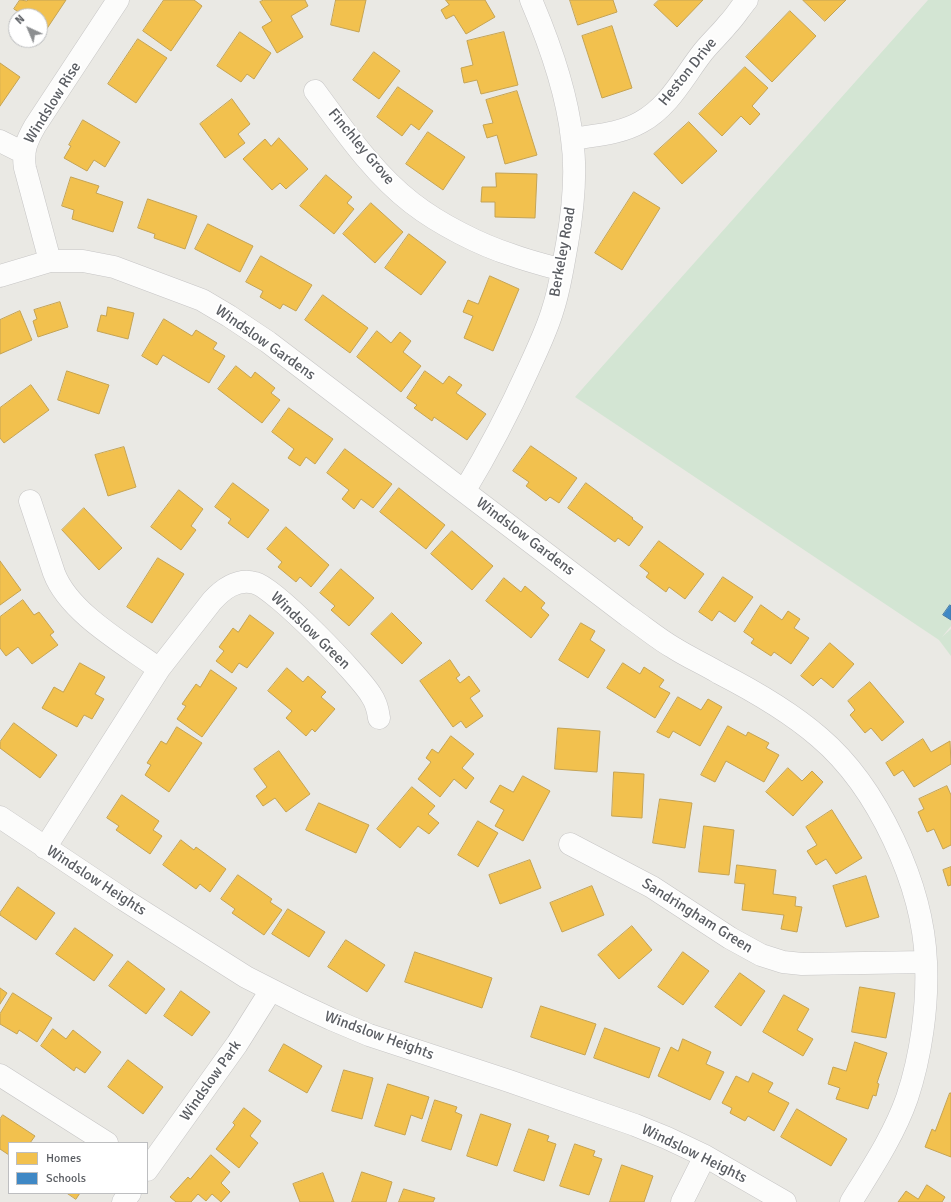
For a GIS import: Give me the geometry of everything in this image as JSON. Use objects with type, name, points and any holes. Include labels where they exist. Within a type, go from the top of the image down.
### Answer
[{"type":"street","name":"Windslow Rise","points":[[50,261],[25,168],[25,146],[35,126],[118,0]]},
{"type":"street","name":"Berkeley Road","points":[[465,490],[496,437],[541,341],[553,309],[572,217],[574,172],[573,139],[553,60],[531,0]]},
{"type":"street","name":"Heston Drive","points":[[573,139],[620,131],[641,122],[662,107],[679,87],[691,67],[706,48],[729,24],[747,0]]},
{"type":"street","name":"Finchley Grove","points":[[315,91],[368,160],[412,203],[433,217],[471,238],[511,255],[562,270]]},
{"type":"street","points":[[0,141],[24,153]]},
{"type":"street","name":"Windslow Gardens","points":[[0,276],[50,261],[83,261],[114,267],[202,300],[268,342],[465,490],[628,616],[673,648],[769,700],[797,719],[819,737],[843,760],[864,787],[897,846],[917,906],[926,962],[925,1009],[918,1056],[907,1096],[893,1132],[851,1202]]},
{"type":"street","points":[[30,501],[54,573],[64,592],[72,602],[94,622],[159,669]]},
{"type":"street","name":"Windslow Green","points":[[45,848],[159,669],[217,595],[238,582],[255,583],[270,592],[298,616],[362,682],[375,701],[379,718]]},
{"type":"street","name":"Windslow Heights","points":[[0,817],[45,848],[246,977],[330,1019],[369,1035],[509,1081],[668,1138],[705,1156],[785,1202]]},
{"type":"street","name":"Sandringham Green","points":[[570,844],[652,887],[730,938],[761,955],[784,962],[802,964],[926,962]]},
{"type":"street","name":"Windslow Park","points":[[148,1168],[237,1044],[271,990]]},
{"type":"street","points":[[0,1075],[106,1142]]},
{"type":"street","points":[[682,1202],[705,1156]]},
{"type":"street","points":[[123,1202],[129,1194]]},
{"type":"green space","points":[[928,0],[951,0],[951,626],[942,637],[951,629],[951,656],[939,640],[575,397]]},
{"type":"building: Homes","points":[[20,0],[66,0],[48,27],[48,8],[15,8]]},
{"type":"building: Homes","points":[[164,0],[194,0],[202,6],[171,51],[143,31]]},
{"type":"building: Homes","points":[[264,0],[305,0],[308,6],[291,16],[303,37],[277,53],[262,27],[272,21],[260,2]]},
{"type":"building: Homes","points":[[336,0],[366,0],[359,32],[331,25]]},
{"type":"building: Homes","points":[[446,0],[485,0],[495,17],[466,34],[454,15],[446,19],[441,10],[449,5]]},
{"type":"building: Homes","points":[[570,0],[613,0],[617,12],[578,25]]},
{"type":"building: Homes","points":[[659,0],[703,0],[677,27],[654,5]]},
{"type":"building: Homes","points":[[803,0],[846,0],[825,21]]},
{"type":"building: Homes","points":[[790,11],[816,36],[772,82],[746,57]]},
{"type":"building: Homes","points":[[612,26],[632,88],[602,98],[582,36]]},
{"type":"building: Homes","points":[[240,32],[271,53],[254,79],[247,74],[241,82],[217,66]]},
{"type":"building: Homes","points":[[504,32],[518,85],[481,94],[477,80],[464,83],[461,68],[473,65],[467,41]]},
{"type":"building: Homes","points":[[138,39],[167,58],[136,103],[108,84]]},
{"type":"building: Homes","points":[[374,52],[400,71],[379,99],[353,80]]},
{"type":"building: Homes","points":[[0,63],[20,77],[0,106]]},
{"type":"building: Homes","points":[[745,67],[768,88],[752,106],[760,114],[750,125],[741,116],[722,136],[699,114]]},
{"type":"building: Homes","points":[[398,87],[433,111],[419,130],[411,124],[402,136],[377,117]]},
{"type":"building: Homes","points":[[517,91],[537,155],[505,164],[497,135],[487,138],[483,125],[493,123],[486,100]]},
{"type":"building: Homes","points":[[232,99],[250,124],[238,134],[245,143],[225,158],[200,124]]},
{"type":"building: Homes","points":[[83,120],[120,142],[105,167],[94,160],[87,171],[64,158],[71,146],[69,145]]},
{"type":"building: Homes","points":[[689,122],[717,151],[682,184],[654,154]]},
{"type":"building: Homes","points":[[428,132],[465,157],[443,190],[406,164]]},
{"type":"building: Homes","points":[[279,138],[308,169],[286,189],[280,183],[272,190],[243,159],[265,139],[271,146]]},
{"type":"building: Homes","points":[[496,173],[537,174],[535,218],[495,217],[495,202],[481,202],[482,187],[496,187]]},
{"type":"building: Homes","points":[[326,175],[352,197],[347,203],[354,209],[334,234],[300,206]]},
{"type":"building: Homes","points":[[71,177],[99,186],[96,193],[123,202],[113,232],[72,219],[74,210],[62,206]]},
{"type":"building: Homes","points":[[634,192],[660,208],[622,270],[595,253]]},
{"type":"building: Homes","points":[[148,199],[197,216],[185,249],[154,238],[155,234],[138,228]]},
{"type":"building: Homes","points":[[371,203],[403,232],[375,263],[343,234]]},
{"type":"building: Homes","points":[[208,224],[253,246],[240,272],[195,249]]},
{"type":"building: Homes","points":[[409,234],[446,262],[421,295],[385,268]]},
{"type":"building: Homes","points":[[261,256],[312,285],[296,311],[283,304],[280,309],[260,297],[263,291],[246,282]]},
{"type":"building: Homes","points":[[490,276],[519,289],[493,351],[464,338],[473,316],[463,312],[468,300],[478,304]]},
{"type":"building: Homes","points":[[323,295],[368,328],[350,353],[305,320]]},
{"type":"building: Homes","points":[[60,302],[68,327],[38,337],[33,321],[37,319],[34,310]]},
{"type":"building: Homes","points":[[108,307],[134,313],[128,339],[97,331],[101,315],[106,316]]},
{"type":"building: Homes","points":[[20,311],[32,340],[0,354],[0,320]]},
{"type":"building: Homes","points":[[164,319],[192,336],[196,330],[217,343],[213,349],[225,356],[209,383],[163,355],[157,365],[142,356]]},
{"type":"building: Homes","points":[[377,331],[391,343],[400,332],[411,341],[403,352],[421,366],[401,392],[357,357]]},
{"type":"building: Homes","points":[[236,366],[251,378],[255,372],[275,388],[271,393],[280,400],[262,423],[218,389]]},
{"type":"building: Homes","points":[[67,371],[109,385],[99,414],[58,400]]},
{"type":"building: Homes","points":[[425,371],[443,384],[449,376],[462,385],[456,393],[486,414],[467,440],[434,417],[432,421],[414,408],[417,405],[407,398]]},
{"type":"building: Homes","points":[[31,385],[49,410],[4,443],[0,438],[0,408]]},
{"type":"building: Homes","points":[[289,408],[333,439],[315,464],[306,457],[300,466],[288,458],[294,449],[272,432]]},
{"type":"building: Homes","points":[[531,446],[577,478],[559,503],[550,497],[546,501],[526,486],[529,482],[513,471]]},
{"type":"building: Homes","points":[[124,447],[136,487],[108,496],[95,455]]},
{"type":"building: Homes","points":[[345,449],[392,484],[373,508],[361,499],[354,509],[342,499],[349,490],[327,473]]},
{"type":"building: Homes","points":[[233,483],[269,510],[248,538],[228,523],[231,519],[215,507]]},
{"type":"building: Homes","points":[[586,483],[643,527],[629,546],[618,538],[615,542],[568,508]]},
{"type":"building: Homes","points":[[399,488],[445,525],[426,549],[380,512]]},
{"type":"building: Homes","points":[[179,490],[203,509],[191,526],[196,530],[181,550],[151,527]]},
{"type":"building: Homes","points":[[84,508],[122,548],[99,570],[62,530]]},
{"type":"building: Homes","points":[[286,527],[329,565],[311,587],[300,577],[296,582],[278,567],[282,562],[267,549]]},
{"type":"building: Homes","points":[[452,531],[493,566],[472,590],[431,554]]},
{"type":"building: Homes","points":[[659,541],[704,574],[685,599],[669,587],[666,592],[646,577],[649,573],[640,566]]},
{"type":"building: Homes","points":[[158,558],[184,574],[152,623],[127,607]]},
{"type":"building: Homes","points":[[0,561],[21,590],[0,605]]},
{"type":"building: Homes","points":[[341,569],[374,598],[349,626],[331,610],[335,606],[320,593]]},
{"type":"building: Homes","points":[[723,577],[753,597],[735,622],[719,611],[712,621],[699,612]]},
{"type":"building: Homes","points":[[504,578],[521,592],[525,586],[545,603],[541,608],[549,615],[531,638],[486,601]]},
{"type":"building: Homes","points":[[23,600],[34,615],[39,612],[54,632],[50,635],[58,645],[32,664],[18,647],[6,656],[0,648],[0,617]]},
{"type":"building: Homes","points":[[761,605],[782,620],[788,611],[800,619],[794,628],[809,638],[791,664],[774,652],[771,656],[751,643],[754,639],[744,632]]},
{"type":"building: Homes","points":[[392,613],[422,643],[402,664],[371,634]]},
{"type":"building: Homes","points":[[250,615],[274,633],[247,668],[239,663],[232,673],[216,661],[224,651],[219,647],[233,628],[238,632]]},
{"type":"building: Homes","points":[[581,623],[595,631],[590,640],[605,650],[588,678],[559,660]]},
{"type":"building: Homes","points":[[830,643],[854,664],[833,688],[821,678],[813,686],[801,676]]},
{"type":"building: Homes","points":[[450,660],[460,675],[456,678],[460,683],[469,676],[480,691],[470,698],[483,716],[466,728],[461,721],[453,727],[420,681]]},
{"type":"building: Homes","points":[[80,663],[105,677],[95,694],[104,699],[92,719],[84,715],[77,727],[42,708],[54,687],[63,692]]},
{"type":"building: Homes","points":[[623,663],[640,674],[644,667],[664,680],[659,687],[670,693],[655,718],[607,688]]},
{"type":"building: Homes","points":[[287,668],[303,682],[308,676],[326,692],[321,697],[335,709],[315,732],[312,729],[306,736],[286,718],[292,711],[268,691]]},
{"type":"building: Homes","points":[[211,670],[237,688],[202,737],[177,719],[186,706],[182,704],[196,684],[200,687]]},
{"type":"building: Homes","points":[[870,682],[904,722],[882,741],[871,728],[865,733],[850,715],[855,710],[848,701]]},
{"type":"building: Homes","points":[[678,697],[701,710],[708,699],[722,707],[700,746],[673,731],[669,738],[657,732]]},
{"type":"building: Homes","points":[[14,723],[57,755],[40,778],[0,748],[0,742]]},
{"type":"building: Homes","points":[[728,726],[746,736],[748,732],[769,743],[766,748],[779,755],[764,782],[726,761],[715,782],[701,775]]},
{"type":"building: Homes","points":[[177,727],[202,743],[169,792],[145,775],[151,765],[147,763],[161,741],[166,744]]},
{"type":"building: Homes","points":[[558,728],[600,731],[597,772],[555,769]]},
{"type":"building: Homes","points":[[451,736],[474,754],[462,768],[474,778],[466,789],[454,779],[440,797],[418,779],[431,762],[426,758],[432,749],[438,753]]},
{"type":"building: Homes","points":[[923,739],[931,752],[950,741],[951,764],[914,787],[903,770],[894,776],[886,763]]},
{"type":"building: Homes","points":[[279,751],[310,794],[286,812],[275,798],[263,806],[256,796],[267,787],[254,769]]},
{"type":"building: Homes","points":[[788,768],[802,781],[812,771],[823,782],[793,816],[766,792]]},
{"type":"building: Homes","points":[[614,772],[644,774],[642,818],[612,816]]},
{"type":"building: Homes","points":[[523,776],[550,791],[523,841],[495,826],[504,810],[490,802],[500,785],[513,792]]},
{"type":"building: Homes","points":[[947,786],[951,795],[951,845],[943,849],[934,829],[927,832],[918,812],[924,809],[919,799]]},
{"type":"building: Homes","points":[[412,787],[435,806],[428,814],[439,823],[429,834],[418,826],[400,848],[377,829]]},
{"type":"building: Homes","points":[[122,795],[159,821],[153,830],[162,836],[150,854],[116,830],[119,826],[107,818]]},
{"type":"building: Homes","points":[[660,799],[692,803],[685,848],[653,843]]},
{"type":"building: Homes","points":[[319,803],[369,825],[356,853],[306,830]]},
{"type":"building: Homes","points":[[832,810],[862,858],[836,874],[826,859],[816,865],[807,851],[817,845],[806,827]]},
{"type":"building: Homes","points":[[478,821],[498,833],[478,867],[458,855]]},
{"type":"building: Homes","points":[[704,826],[734,830],[729,875],[699,872]]},
{"type":"building: Homes","points":[[181,840],[194,850],[196,847],[226,869],[210,892],[200,884],[196,889],[163,865]]},
{"type":"building: Homes","points":[[530,860],[541,888],[500,904],[489,875]]},
{"type":"building: Homes","points":[[737,865],[776,870],[773,894],[796,897],[795,906],[802,907],[797,932],[781,929],[784,915],[742,910],[745,884],[735,883]]},
{"type":"building: Homes","points":[[951,867],[951,885],[948,886],[943,870]]},
{"type":"building: Homes","points":[[238,875],[272,899],[270,902],[282,910],[264,935],[232,913],[235,909],[221,899]]},
{"type":"building: Homes","points":[[866,876],[879,917],[846,927],[833,886]]},
{"type":"building: Homes","points":[[592,886],[604,915],[562,932],[550,903]]},
{"type":"building: Homes","points":[[18,887],[55,913],[36,940],[0,915]]},
{"type":"building: Homes","points":[[288,909],[325,932],[309,957],[272,934]]},
{"type":"building: Homes","points":[[632,926],[652,950],[619,979],[598,955]]},
{"type":"building: Homes","points":[[75,928],[113,955],[94,981],[56,954]]},
{"type":"building: Homes","points":[[346,940],[385,965],[367,992],[328,967]]},
{"type":"building: Homes","points":[[415,952],[492,978],[482,1008],[405,982]]},
{"type":"building: Homes","points":[[683,952],[709,971],[683,1005],[658,987]]},
{"type":"building: Homes","points":[[128,961],[165,989],[146,1014],[109,986]]},
{"type":"building: Homes","points":[[740,973],[765,991],[741,1026],[715,1007]]},
{"type":"building: Homes","points":[[860,987],[895,993],[886,1038],[852,1032]]},
{"type":"building: Homes","points":[[0,988],[7,993],[0,1004]]},
{"type":"building: Homes","points":[[181,991],[210,1012],[192,1036],[164,1016]]},
{"type":"building: Homes","points":[[13,993],[52,1018],[37,1042],[19,1030],[17,1034],[0,1024],[0,1014]]},
{"type":"building: Homes","points":[[784,995],[809,1009],[797,1030],[813,1039],[803,1056],[763,1032]]},
{"type":"building: Homes","points":[[541,1006],[596,1024],[585,1055],[531,1037]]},
{"type":"building: Homes","points":[[605,1028],[660,1048],[649,1078],[594,1058]]},
{"type":"building: Homes","points":[[53,1029],[66,1039],[73,1030],[101,1052],[85,1073],[76,1067],[74,1071],[41,1046]]},
{"type":"building: Homes","points":[[683,1039],[711,1052],[706,1064],[724,1072],[710,1100],[658,1076],[671,1047],[678,1051]]},
{"type":"building: Homes","points":[[855,1042],[887,1053],[877,1083],[879,1084],[876,1096],[873,1095],[868,1109],[836,1099],[840,1088],[828,1084],[833,1067],[846,1071]]},
{"type":"building: Homes","points":[[284,1044],[322,1066],[307,1093],[269,1071]]},
{"type":"building: Homes","points":[[128,1060],[163,1087],[143,1114],[108,1087]]},
{"type":"building: Homes","points":[[344,1070],[373,1078],[362,1119],[332,1111]]},
{"type":"building: Homes","points":[[753,1073],[773,1083],[768,1092],[789,1103],[774,1131],[748,1116],[745,1121],[730,1113],[732,1108],[722,1103],[736,1076],[748,1082]]},
{"type":"building: Homes","points":[[388,1084],[429,1097],[422,1119],[411,1115],[405,1135],[375,1126]]},
{"type":"building: Homes","points":[[950,1093],[951,1157],[925,1147],[932,1129],[935,1131]]},
{"type":"building: Homes","points":[[435,1100],[457,1107],[455,1112],[462,1115],[451,1150],[422,1141]]},
{"type":"building: Homes","points":[[244,1108],[261,1121],[250,1136],[258,1143],[239,1168],[216,1149],[235,1125],[233,1123]]},
{"type":"building: Homes","points":[[797,1109],[847,1139],[831,1166],[781,1137]]},
{"type":"building: Homes","points":[[481,1114],[511,1124],[497,1166],[467,1156]]},
{"type":"building: Homes","points":[[3,1115],[35,1136],[31,1142],[8,1142],[8,1154],[0,1149],[0,1119]]},
{"type":"building: Homes","points":[[529,1129],[549,1136],[547,1141],[556,1144],[544,1181],[514,1171]]},
{"type":"building: Homes","points":[[575,1144],[595,1151],[593,1156],[602,1159],[589,1195],[560,1186]]},
{"type":"building: Homes","points":[[211,1155],[230,1172],[221,1183],[230,1192],[221,1202],[212,1194],[206,1201],[198,1194],[191,1202],[176,1202],[170,1197],[188,1177],[190,1179]]},
{"type":"building: Homes","points":[[622,1165],[653,1176],[644,1202],[610,1202]]},
{"type":"building: Homes","points":[[362,1172],[392,1182],[386,1202],[352,1202]]},
{"type":"building: Homes","points":[[323,1173],[334,1202],[300,1202],[293,1184]]},
{"type":"building: Homes","points":[[927,1185],[945,1197],[942,1202],[898,1202],[906,1191],[918,1199]]},
{"type":"building: Homes","points":[[404,1189],[435,1198],[433,1202],[399,1202]]},
{"type":"building: Homes","points":[[68,1194],[79,1194],[76,1199]]},
{"type":"building: Schools","points":[[950,605],[951,606],[951,620],[943,615]]}]
